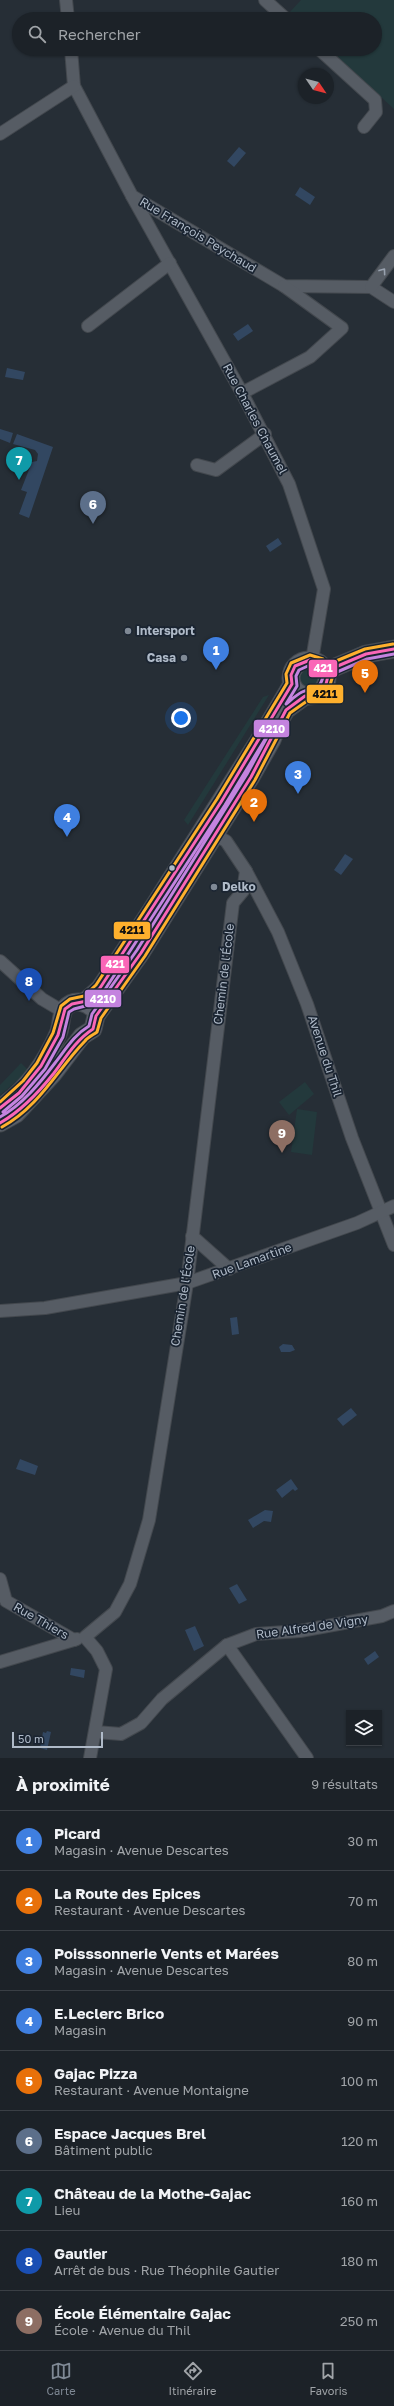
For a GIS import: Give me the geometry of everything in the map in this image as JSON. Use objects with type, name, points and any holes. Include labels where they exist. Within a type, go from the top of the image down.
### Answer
[{"type":"main road","points":[[326,671],[366,654],[394,649]]},
{"type":"main road","points":[[304,660],[312,660],[320,663],[326,671],[327,684],[322,692],[314,696],[305,696],[297,692],[292,684],[291,675],[295,666],[304,660]]},
{"type":"main road","points":[[96,1016],[141,952],[210,832],[259,740],[292,684]]},
{"type":"main road","points":[[83,1003],[100,988],[210,832],[272,740],[280,720],[286,710],[305,696]]},
{"type":"main road","points":[[0,1108],[17,1096],[42,1067],[63,1018],[71,1004],[83,1003],[92,1008],[96,1016],[96,1023],[92,1030],[82,1036],[53,1074],[16,1114],[0,1123]]},
{"type":"main road","points":[[63,1018],[72,1035],[82,1036]]},
{"type":"street","points":[[66,0],[67,12]]},
{"type":"street","points":[[264,0],[278,12]]},
{"type":"street","name":"Rue François Peychaud","points":[[72,56],[74,86],[132,196],[284,286],[371,287]]},
{"type":"street","points":[[327,56],[376,100],[376,112],[364,127]]},
{"type":"street","points":[[0,134],[74,86]]},
{"type":"street","name":"Rue Charles Chaumel","points":[[132,196],[265,434],[289,484],[324,589],[312,660]]},
{"type":"street","points":[[394,256],[371,287],[394,302]]},
{"type":"street","points":[[88,326],[170,263]]},
{"type":"street","points":[[242,393],[310,357],[342,328],[284,286]]},
{"type":"street","points":[[197,465],[216,470],[265,434]]},
{"type":"street","points":[[210,832],[226,842],[246,871]]},
{"type":"street","name":"Avenue du Thil","points":[[246,871],[278,932],[308,1004],[352,1138],[394,1245]]},
{"type":"street","name":"Chemin de l'École","points":[[80,1638],[115,1612],[130,1584],[149,1520],[187,1283],[233,903],[243,891],[246,871]]},
{"type":"street","points":[[0,961],[63,1018]]},
{"type":"street","name":"Rue Lamartine","points":[[0,1311],[45,1308],[187,1283],[381,1213],[394,1206]]},
{"type":"street","points":[[192,1236],[228,1269]]},
{"type":"street","name":"Rue Thiers","points":[[0,1579],[6,1601],[80,1638]]},
{"type":"street","name":"Rue Alfred de Vigny","points":[[96,1732],[121,1734],[141,1723],[162,1699],[227,1645],[256,1634],[300,1631],[382,1616],[394,1611]]},
{"type":"street","points":[[0,1662],[80,1638],[97,1651],[106,1669],[96,1732],[90,1758]]},
{"type":"street","points":[[227,1645],[307,1758]]},
{"type":"green space","points":[[301,0],[394,0],[394,109],[337,56],[382,56],[382,12],[290,12]]},
{"type":"green space","points":[[309,668],[316,671],[319,678],[316,685],[309,688],[302,685],[299,678],[302,671]]},
{"type":"green space","points":[[269,695],[188,825],[184,820],[263,697]]},
{"type":"green space","points":[[21,1063],[29,1071],[0,1095],[0,1085]]},
{"type":"green space","points":[[305,1082],[314,1094],[289,1115],[279,1102]]},
{"type":"green space","points":[[297,1109],[317,1112],[312,1155],[291,1152]]},
{"type":"water","points":[[239,147],[246,153],[234,167],[227,161]]},
{"type":"water","points":[[300,187],[315,197],[310,205],[295,195]]},
{"type":"water","points":[[248,324],[253,331],[238,341],[233,334]]},
{"type":"water","points":[[7,368],[25,372],[23,380],[5,377]]},
{"type":"water","points":[[0,429],[13,433],[10,443],[0,439]]},
{"type":"water","points":[[17,434],[53,447],[29,518],[19,514],[27,492],[21,490],[32,462],[37,461],[38,454],[35,450],[13,444]]},
{"type":"water","points":[[278,538],[282,544],[270,552],[266,546]]},
{"type":"water","points":[[345,854],[353,859],[341,875],[334,870]]},
{"type":"water","points":[[237,1317],[239,1334],[232,1335],[230,1318]]},
{"type":"water","points":[[283,1344],[292,1345],[295,1350],[290,1352],[281,1352],[279,1347]]},
{"type":"water","points":[[351,1408],[357,1415],[343,1426],[337,1419]]},
{"type":"water","points":[[20,1459],[38,1466],[35,1475],[16,1469]]},
{"type":"water","points":[[291,1479],[298,1489],[295,1491],[293,1489],[282,1498],[276,1490]]},
{"type":"water","points":[[265,1510],[273,1511],[271,1522],[264,1521],[253,1528],[248,1520]]},
{"type":"water","points":[[237,1584],[247,1600],[239,1604],[229,1588]]},
{"type":"water","points":[[195,1626],[204,1646],[194,1651],[185,1630]]},
{"type":"water","points":[[375,1651],[379,1657],[368,1665],[364,1659]]},
{"type":"water","points":[[71,1668],[85,1670],[84,1678],[70,1675]]},
{"type":"water","points":[[47,1731],[51,1732],[47,1750],[40,1748],[43,1732],[46,1733]]},
{"type":"transit line","name":"4211","points":[[324,666],[365,649],[393,644]]},
{"type":"transit line","name":"421","points":[[326,671],[366,654],[394,649]]},
{"type":"transit line","name":"4210","points":[[328,676],[367,659],[394,654]]},
{"type":"transit line","name":"4211","points":[[0,1102],[23,1081],[37,1063],[53,1033],[61,1006],[70,999],[84,996],[96,985],[217,799],[287,683],[286,674],[291,663],[310,655],[323,659],[333,675],[328,692],[316,701],[307,701],[290,713],[255,780],[145,956],[101,1018],[97,1032],[89,1037],[75,1052],[37,1099],[15,1119],[2,1127]]},
{"type":"transit line","name":"421","points":[[0,1108],[19,1093],[41,1066],[58,1035],[65,1009],[72,1004],[87,1001],[100,988],[221,802],[292,684],[291,675],[295,666],[310,660],[320,663],[328,676],[325,688],[314,696],[305,696],[286,710],[251,777],[141,953],[96,1016],[93,1029],[76,1044],[36,1094],[15,1113],[0,1123]]},
{"type":"transit line","name":"4210","points":[[310,665],[317,667],[323,677],[319,686],[315,689],[306,690],[300,693],[286,704],[297,686],[296,676],[299,670],[310,665]]},
{"type":"transit line","name":"4210","points":[[0,1117],[16,1106],[30,1093],[75,1038],[89,1026],[92,1014],[137,950],[247,774],[272,728],[225,805],[104,991],[89,1005],[69,1012],[63,1037],[45,1069],[22,1096],[3,1112]]},
{"type":"place","name":"Château de la Mothe-Gajac","points":[[19,480]]},
{"type":"place","name":"Espace Jacques Brel","points":[[93,524]]},
{"type":"place","name":"Intersport","points":[[128,631]]},
{"type":"place","name":"Casa","points":[[184,658]]},
{"type":"place","name":"Picard","points":[[216,670]]},
{"type":"place","name":"Gajac Pizza","points":[[365,693]]},
{"type":"place","name":"Poisssonnerie Vents et Marées","points":[[298,794]]},
{"type":"place","name":"La Route des Epices","points":[[254,822]]},
{"type":"place","name":"E.Leclerc Brico","points":[[67,837]]},
{"type":"place","name":"Delko","points":[[214,887]]},
{"type":"place","name":"Gautier","points":[[29,1001]]},
{"type":"place","name":"École Élémentaire Gajac","points":[[282,1153]]}]
